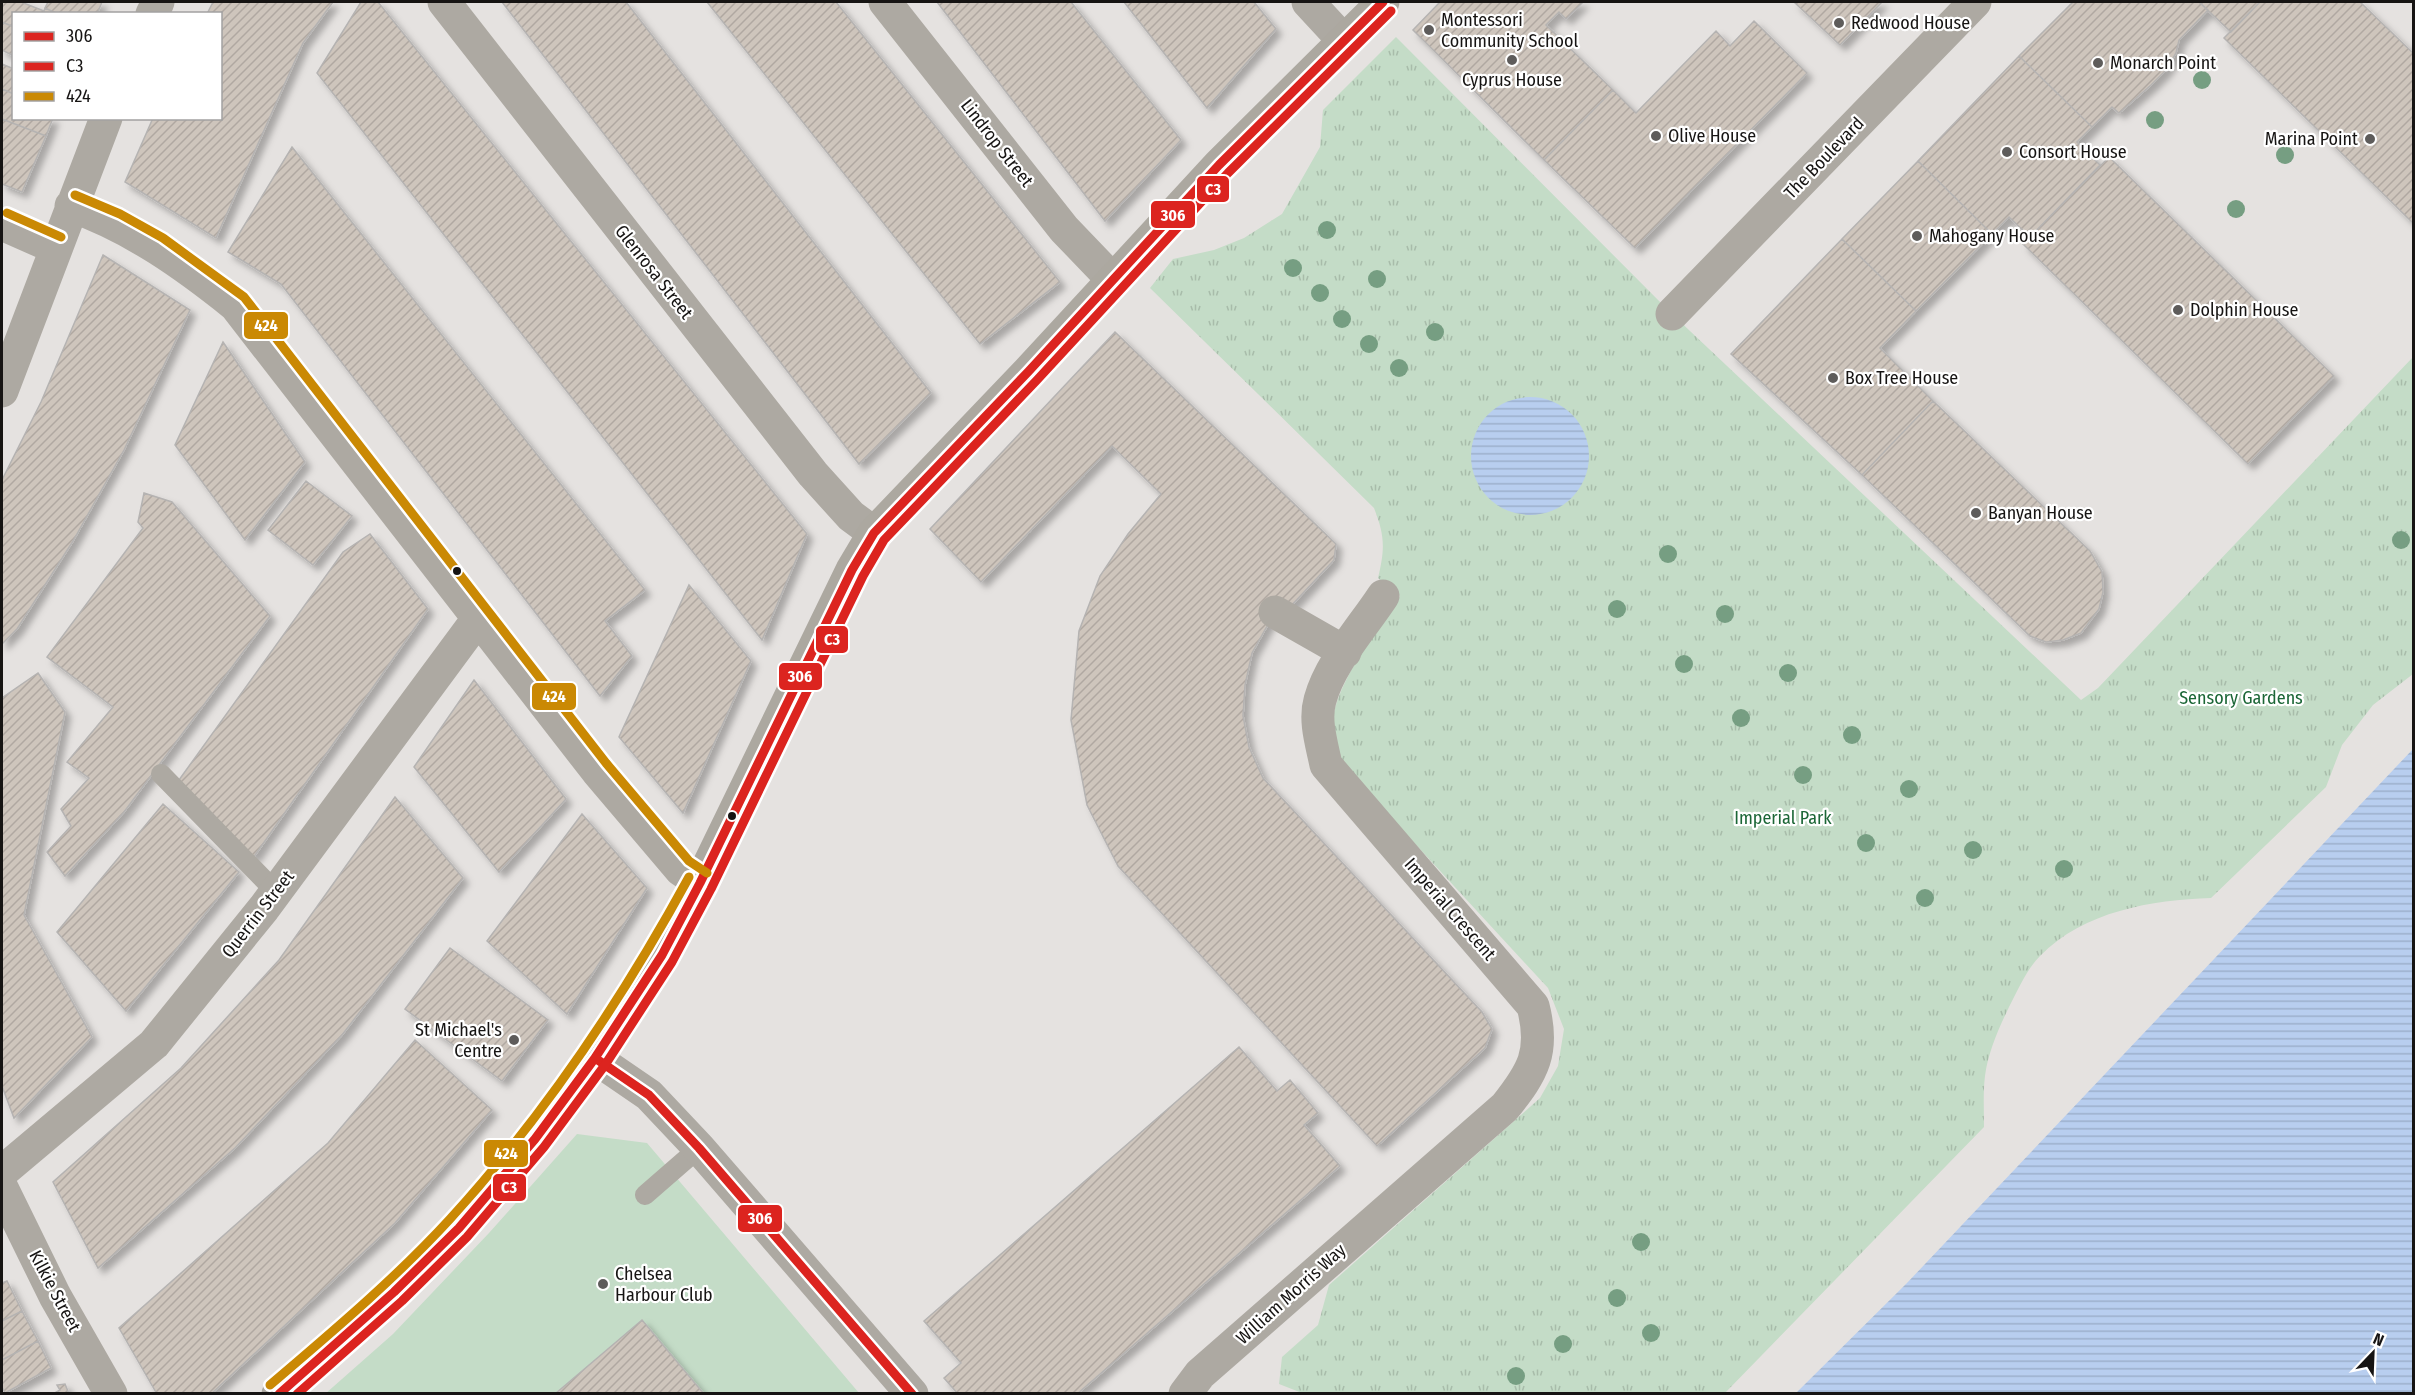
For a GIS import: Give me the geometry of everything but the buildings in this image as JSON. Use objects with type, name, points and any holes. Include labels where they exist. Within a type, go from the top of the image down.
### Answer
[{"type":"street","name":"Glenrosa Street","points":[[444,2],[813,474],[850,516],[874,533]]},
{"type":"street","name":"Lindrop Street","points":[[885,2],[1064,229],[1113,280]]},
{"type":"street","points":[[1308,2],[1345,42]]},
{"type":"street","points":[[278,1394],[355,1329],[459,1228],[535,1139],[595,1058],[662,955],[700,883],[852,570],[874,533],[1219,165],[1383,2]]},
{"type":"street","name":"The Boulevard","points":[[1672,314],[1976,2]]},
{"type":"street","points":[[2,392],[105,120]]},
{"type":"street","points":[[71,206],[95,214],[175,258],[236,305],[477,620],[662,849],[681,870],[700,883]]},
{"type":"street","points":[[2,224],[56,248]]},
{"type":"street","name":"Imperial Crescent","points":[[1383,596],[1346,652],[1320,701],[1318,726],[1326,765],[1533,1006],[1540,1032],[1535,1059],[1521,1086],[1505,1107],[1399,1197]]},
{"type":"street","points":[[1275,612],[1346,652]]},
{"type":"street","name":"Querrin Street","points":[[2,1172],[154,1044],[276,892],[477,620]]},
{"type":"street","points":[[595,1058],[649,1095],[699,1148],[912,1394]]},
{"type":"street","name":"Kilkie Street","points":[[2,1188],[55,1296],[111,1394]]},
{"type":"street","name":"William Morris Way","points":[[1185,1394],[1200,1374],[1399,1197]]},
{"type":"lane","points":[[160,774],[276,892]]},
{"type":"lane","points":[[645,1195],[699,1148]]},
{"type":"green space","name":"Imperial Park","points":[[1396,37],[1672,314],[2081,700],[2098,688],[2413,357],[2413,674],[2373,705],[2342,745],[2326,787],[2211,898],[2143,905],[2098,918],[2077,928],[2040,956],[2019,987],[1991,1049],[1984,1082],[1984,1127],[1725,1393],[1302,1393],[1279,1384],[1282,1357],[1318,1325],[1329,1285],[1540,1098],[1558,1066],[1564,1029],[1548,988],[1348,771],[1335,745],[1332,724],[1344,685],[1366,645],[1400,596],[1378,578],[1383,543],[1374,508],[1150,288],[1173,259],[1214,250],[1244,238],[1282,214],[1320,147],[1323,110]]},
{"type":"green space","name":"Chelsea Harbour Club","points":[[577,1134],[647,1143],[859,1393],[325,1394],[393,1334],[489,1233]]},
{"type":"water","points":[[1530,397],[1553,402],[1572,414],[1584,433],[1589,456],[1584,479],[1572,498],[1553,510],[1530,515],[1507,510],[1488,498],[1476,479],[1471,456],[1476,433],[1488,414],[1507,402]]},
{"type":"water","points":[[2413,749],[2413,1393],[1796,1393],[1907,1283]]},
{"type":"transit line","name":"306","points":[[279,1394],[394,1292],[459,1228],[535,1139],[595,1058],[662,955],[700,883],[852,570],[874,533],[1028,372],[1219,165],[1383,2]]},
{"type":"transit line","name":"C3","points":[[297,1394],[402,1301],[467,1237],[544,1147],[605,1065],[672,962],[711,889],[863,576],[884,540],[1037,380],[1228,173],[1391,11]]},
{"type":"transit line","name":"424","points":[[75,195],[120,214],[163,238],[244,297],[606,763],[689,861],[707,873]]},
{"type":"transit line","name":"424","points":[[7,213],[61,237]]},
{"type":"transit line","name":"424","points":[[270,1385],[363,1305],[407,1263],[450,1219],[518,1139],[550,1098],[609,1012],[689,877]]},
{"type":"transit line","name":"306","points":[[595,1058],[649,1095],[699,1148],[912,1394]]},
{"type":"place","name":"Redwood House","points":[[1839,23]]},
{"type":"place","name":"Montessori Community School","points":[[1429,30]]},
{"type":"place","name":"Cyprus House","points":[[1512,60]]},
{"type":"place","name":"Monarch Point","points":[[2098,63]]},
{"type":"place","name":"Olive House","points":[[1656,136]]},
{"type":"place","name":"Marina Point","points":[[2370,139]]},
{"type":"place","name":"Consort House","points":[[2007,152]]},
{"type":"place","name":"Mahogany House","points":[[1917,236]]},
{"type":"place","name":"Dolphin House","points":[[2178,310]]},
{"type":"place","name":"Box Tree House","points":[[1833,378]]},
{"type":"place","name":"Banyan House","points":[[1976,513]]},
{"type":"place","name":"St Michael's Centre","points":[[514,1040]]},
{"type":"place","name":"Chelsea Harbour Club","points":[[603,1284]]},
{"type":"park label","name":"Sensory Gardens","points":[[2241,698]]}]
